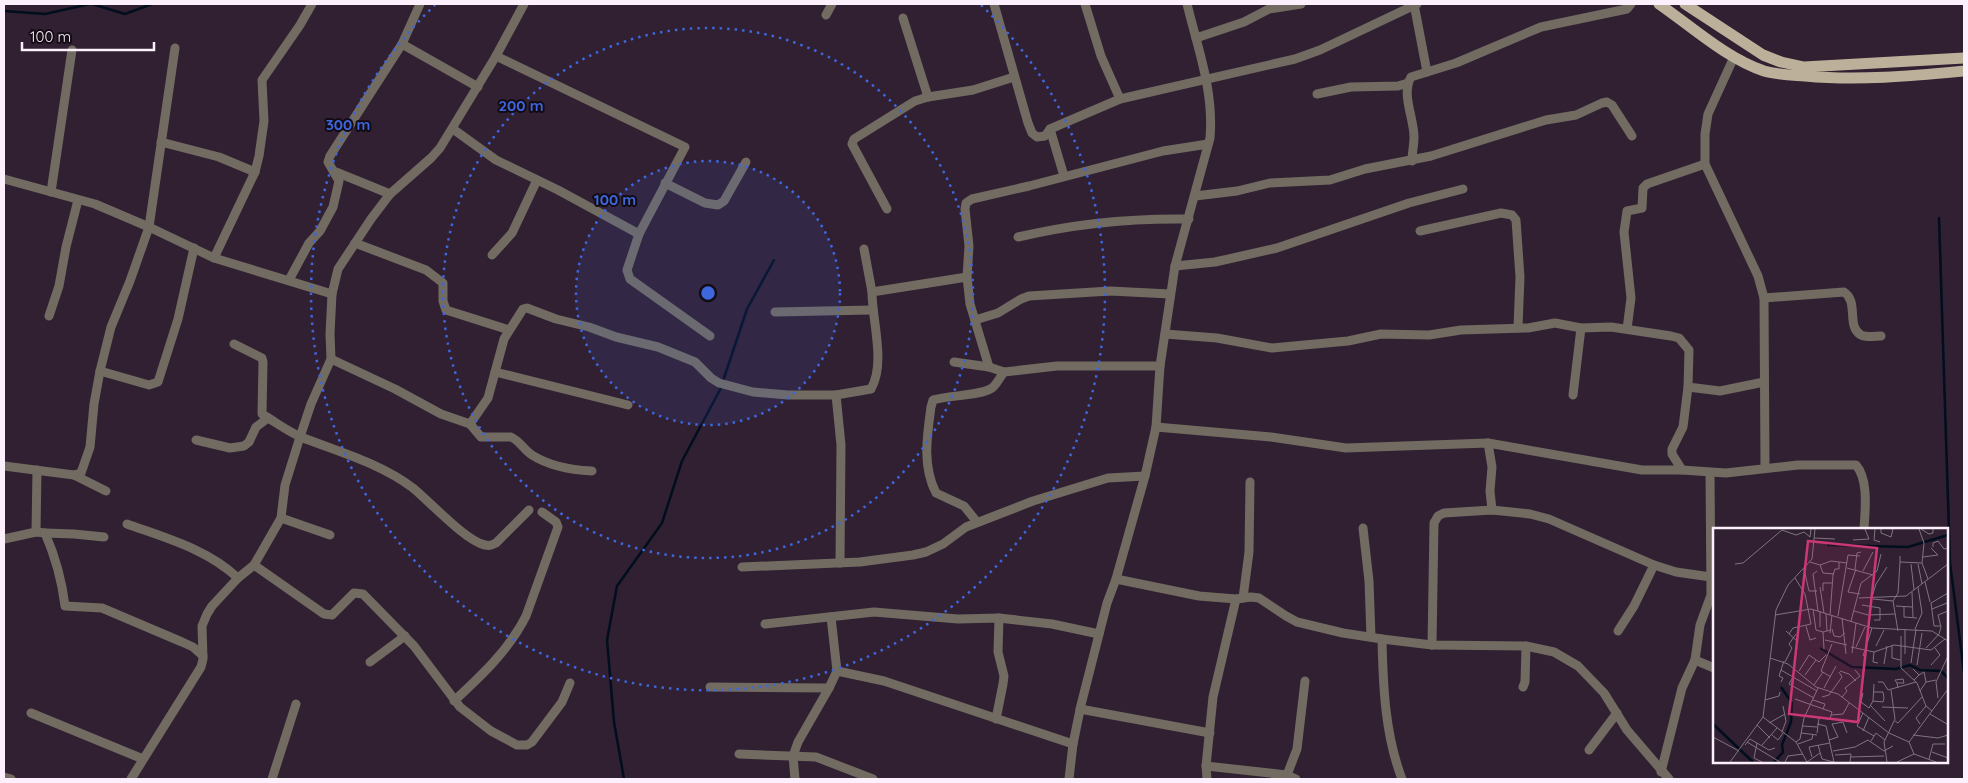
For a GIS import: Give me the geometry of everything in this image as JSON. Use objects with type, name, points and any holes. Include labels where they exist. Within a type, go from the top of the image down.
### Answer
[{"type":"main road","points":[[1659,4],[1734,57],[1763,71],[1781,75],[1832,79],[1869,79],[1964,71]]},
{"type":"main road","points":[[1685,4],[1763,55],[1781,62],[1804,67],[1964,58]]},
{"type":"street","points":[[214,258],[255,172],[264,133],[262,80],[312,4]]},
{"type":"street","points":[[289,280],[309,243],[320,230],[333,207],[340,181],[328,162],[330,156],[402,44],[420,4]]},
{"type":"street","points":[[131,779],[201,667],[203,656],[202,626],[207,614],[238,578],[254,566],[281,518],[285,486],[300,437],[311,404],[332,358],[330,334],[332,294],[338,269],[390,194],[432,158],[453,129],[524,4]]},
{"type":"street","points":[[826,15],[832,4]]},
{"type":"street","points":[[994,4],[1032,133],[1037,137],[1045,136],[1050,129],[1120,98],[1295,59],[1320,50],[1416,4],[1427,72]]},
{"type":"street","points":[[1085,4],[1101,56],[1120,98]]},
{"type":"street","points":[[1069,779],[1080,709],[1099,634],[1146,476],[1156,427],[1160,366],[1175,266],[1208,144],[1211,122],[1207,78],[1187,4]]},
{"type":"street","points":[[1196,38],[1244,22],[1269,9],[1301,4]]},
{"type":"street","points":[[1412,161],[1414,137],[1407,92],[1411,77],[1456,63],[1541,27],[1627,9],[1632,4]]},
{"type":"street","points":[[903,18],[928,97]]},
{"type":"street","points":[[402,44],[478,87]]},
{"type":"street","points":[[74,475],[81,473],[90,447],[94,404],[111,327],[149,227],[175,48]]},
{"type":"street","points":[[51,192],[72,50]]},
{"type":"street","points":[[496,56],[685,147],[639,234],[627,270],[630,279],[710,336]]},
{"type":"street","points":[[1734,57],[1708,114],[1705,134],[1705,164],[1758,276],[1764,298],[1765,467]]},
{"type":"street","points":[[887,210],[852,144],[854,139],[916,101],[928,97],[973,90],[1014,77]]},
{"type":"street","points":[[1317,94],[1352,87],[1398,86],[1408,83]]},
{"type":"street","points":[[1195,196],[1237,191],[1270,183],[1330,180],[1365,169],[1412,161],[1546,120],[1576,115],[1607,102],[1612,105],[1632,136]]},
{"type":"street","points":[[453,129],[496,160],[639,234]]},
{"type":"street","points":[[1050,129],[1064,176]]},
{"type":"street","points":[[161,142],[219,157],[255,172]]},
{"type":"street","points":[[989,367],[970,304],[967,277],[969,246],[966,203],[972,198],[994,192],[1030,186],[1162,151],[1208,144]]},
{"type":"street","points":[[665,183],[705,204],[718,205],[724,201],[746,162]]},
{"type":"street","points":[[1627,329],[1631,298],[1624,232],[1627,211],[1642,208],[1643,188],[1648,184],[1705,164]]},
{"type":"street","points":[[336,172],[390,194]]},
{"type":"street","points":[[4,178],[95,204],[214,258],[332,294]]},
{"type":"street","points":[[492,254],[512,233],[537,180]]},
{"type":"street","points":[[1175,266],[1214,262],[1277,248],[1408,203],[1463,189]]},
{"type":"street","points":[[48,316],[59,286],[66,247],[78,200]]},
{"type":"street","points":[[1420,231],[1501,213],[1512,215],[1516,220],[1520,276],[1518,327]]},
{"type":"street","points":[[1018,237],[1071,227],[1114,222],[1189,219]]},
{"type":"street","points":[[355,243],[426,270],[443,283],[443,301],[446,310],[509,330]]},
{"type":"street","points":[[100,371],[149,385],[158,382],[178,320],[194,248]]},
{"type":"street","points":[[470,424],[488,398],[500,349],[509,330],[520,311],[527,308],[616,337],[658,347],[694,362],[710,378],[719,383],[761,394],[836,394],[871,389],[876,381],[878,354],[872,310],[872,292],[864,249]]},
{"type":"street","points":[[872,292],[967,277]]},
{"type":"street","points":[[975,320],[998,313],[1029,296],[1110,291],[1170,294]]},
{"type":"street","points":[[1764,298],[1844,292],[1851,299],[1856,330],[1861,335],[1882,336]]},
{"type":"street","points":[[775,312],[872,310]]},
{"type":"street","points":[[1164,334],[1217,338],[1272,348],[1348,341],[1391,333],[1429,335],[1461,330],[1533,327],[1555,322],[1581,328],[1604,326],[1679,338],[1689,350],[1688,387],[1683,428],[1672,449],[1672,454],[1682,470]]},
{"type":"street","points":[[1573,395],[1581,328]]},
{"type":"street","points":[[234,344],[262,358],[264,376],[262,414],[300,437],[342,451],[396,477],[413,488],[458,528],[483,545],[490,546],[496,543],[529,510]]},
{"type":"street","points":[[332,358],[440,414],[470,424],[481,437],[511,437],[538,458],[565,468],[592,471]]},
{"type":"street","points":[[954,362],[989,367],[1004,372],[1057,366],[1160,366]]},
{"type":"street","points":[[495,372],[628,405]]},
{"type":"street","points":[[977,522],[964,506],[936,493],[929,480],[926,449],[931,407],[933,400],[941,397],[984,391],[992,388],[1004,372]]},
{"type":"street","points":[[1688,387],[1720,391],[1764,382]]},
{"type":"street","points":[[836,394],[842,455],[840,563]]},
{"type":"street","points":[[196,440],[230,448],[241,447],[249,442],[256,427],[268,418]]},
{"type":"street","points":[[1156,427],[1271,437],[1346,448],[1488,443],[1597,461],[1632,469],[1726,473],[1765,467],[1856,465],[1861,473],[1866,496],[1864,528]]},
{"type":"street","points":[[1488,443],[1492,467],[1490,491],[1492,510]]},
{"type":"street","points":[[4,466],[74,475],[106,491]]},
{"type":"street","points":[[37,470],[40,533],[60,577],[65,606],[102,608],[194,647],[203,656]]},
{"type":"street","points":[[1661,772],[1682,688],[1695,660],[1700,625],[1713,595],[1711,577],[1713,563],[1710,473]]},
{"type":"street","points":[[742,567],[890,559],[926,552],[977,522],[1089,482],[1108,478],[1146,476]]},
{"type":"street","points":[[1207,779],[1206,766],[1213,697],[1240,598],[1249,552],[1250,482]]},
{"type":"street","points":[[1432,645],[1434,523],[1438,516],[1444,513],[1492,510],[1530,514],[1549,519],[1654,565],[1676,572],[1711,577]]},
{"type":"street","points":[[454,702],[495,661],[520,629],[558,528],[556,522],[542,512]]},
{"type":"street","points":[[281,518],[330,534]]},
{"type":"street","points":[[127,524],[206,554],[222,564],[238,578]]},
{"type":"street","points":[[1363,528],[1369,581],[1371,637]]},
{"type":"street","points":[[4,539],[40,533],[104,537]]},
{"type":"street","points":[[1618,631],[1634,606],[1654,565]]},
{"type":"street","points":[[254,566],[324,614],[332,614],[354,593],[363,594],[405,636],[434,671],[454,702],[492,731],[517,746],[532,742],[562,702],[570,683]]},
{"type":"street","points":[[1116,579],[1198,596],[1259,598],[1297,622],[1382,639],[1432,645],[1526,646],[1554,652],[1578,666],[1604,693],[1627,730],[1661,772],[1669,779]]},
{"type":"street","points":[[764,624],[874,612],[958,619],[999,618],[1052,624],[1099,634]]},
{"type":"street","points":[[795,779],[794,756],[798,742],[829,688],[836,671],[831,616]]},
{"type":"street","points":[[996,719],[1004,684],[998,652],[999,618]]},
{"type":"street","points":[[370,662],[405,636]]},
{"type":"street","points":[[1382,639],[1386,711],[1392,744],[1402,779]]},
{"type":"street","points":[[1523,687],[1525,682],[1526,646]]},
{"type":"street","points":[[1695,660],[1713,668]]},
{"type":"street","points":[[836,671],[884,681],[1073,744]]},
{"type":"street","points":[[1288,777],[1297,749],[1304,681]]},
{"type":"street","points":[[710,687],[829,688]]},
{"type":"street","points":[[272,779],[296,704]]},
{"type":"street","points":[[1080,709],[1210,733]]},
{"type":"street","points":[[31,713],[143,760]]},
{"type":"street","points":[[1589,750],[1617,713]]},
{"type":"street","points":[[739,754],[816,757],[873,779]]},
{"type":"street","points":[[1206,766],[1296,779]]},
{"type":"street","points":[[4,777],[11,779]]},
{"type":"waterway","points":[[4,11],[45,14],[90,4]]},
{"type":"waterway","points":[[92,4],[125,14],[152,4]]},
{"type":"waterway","points":[[1939,218],[1950,563],[1964,672]]},
{"type":"waterway","points":[[723,381],[747,309],[774,260]]},
{"type":"waterway","points":[[624,779],[614,722],[607,640],[617,586],[662,523],[682,461],[722,386]]}]
